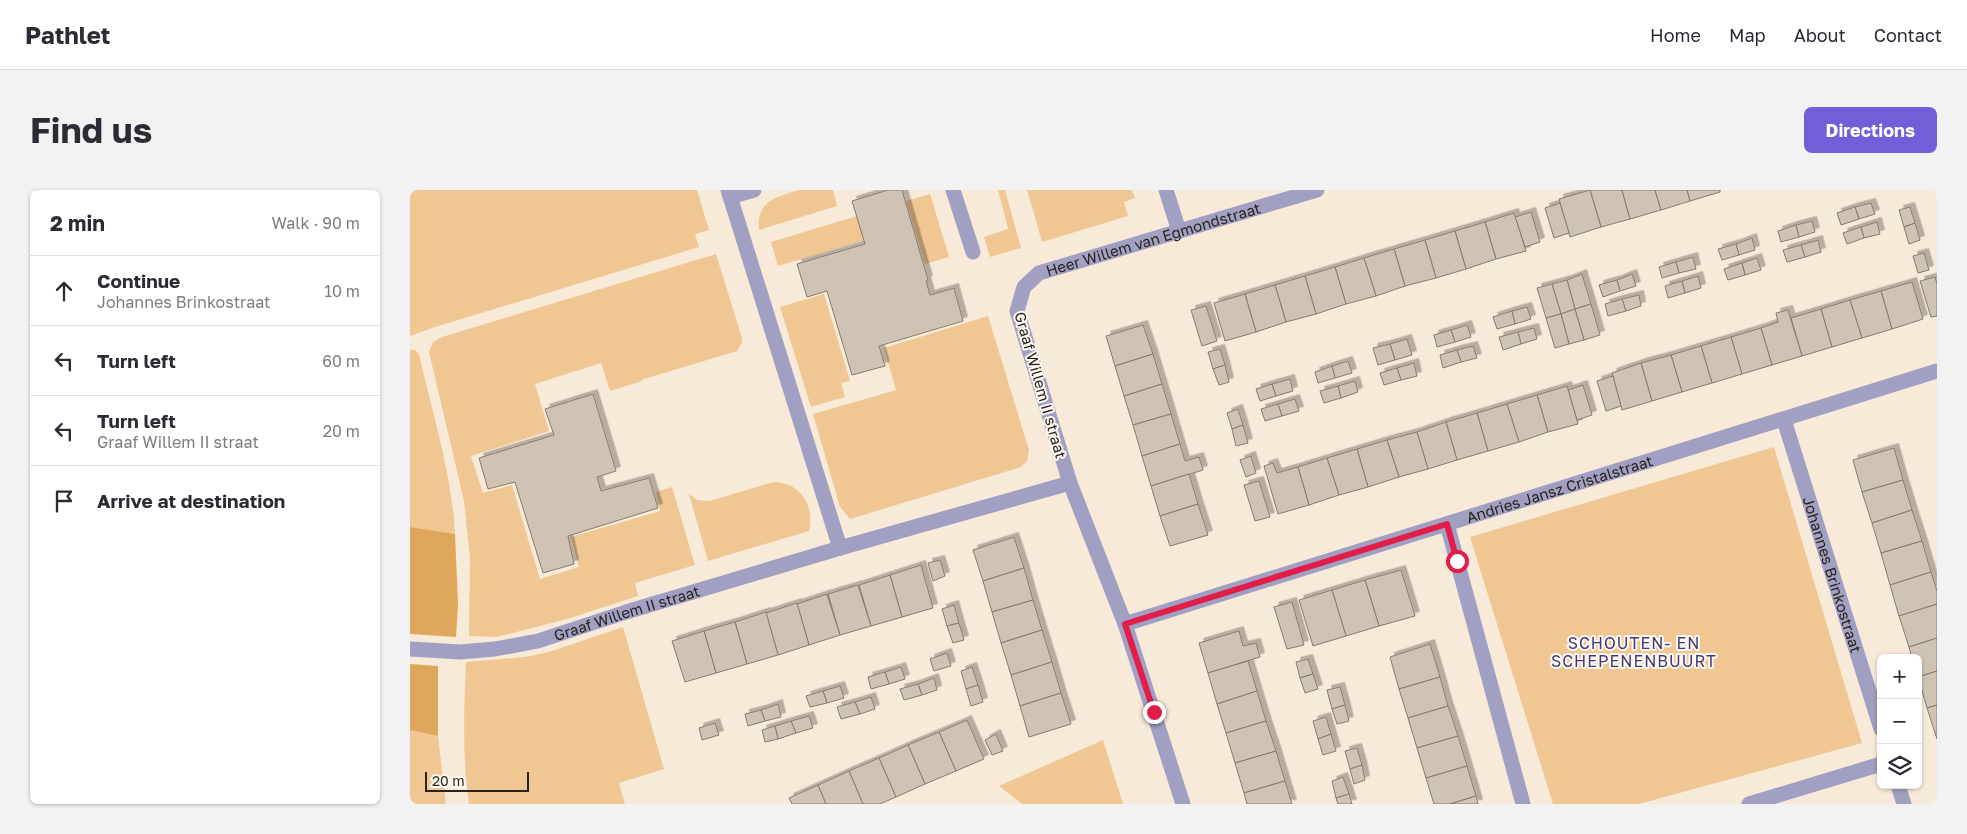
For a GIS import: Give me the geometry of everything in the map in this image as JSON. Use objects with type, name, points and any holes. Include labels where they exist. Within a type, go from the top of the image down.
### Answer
[{"type":"street","points":[[754,190],[729,194],[840,548]]},
{"type":"street","points":[[953,190],[974,252]]},
{"type":"street","points":[[1166,190],[1179,231]]},
{"type":"street","name":"Heer Willem van Egmondstraat","points":[[1024,287],[1039,273],[1317,190]]},
{"type":"street","name":"Graaf Willem II straat","points":[[1024,287],[1017,311],[1070,483],[1125,624],[1183,804]]},
{"type":"street","name":"Andries Jansz Cristalstraat","points":[[1125,624],[1937,371]]},
{"type":"street","name":"Johannes Brinkostraat","points":[[1784,420],[1877,716]]},
{"type":"street","name":"Graaf Willem II straat","points":[[410,649],[460,652],[496,649],[538,641],[626,612],[840,548],[1070,483]]},
{"type":"street","points":[[1447,524],[1523,804]]},
{"type":"street","points":[[1749,804],[1877,765]]},
{"type":"street","points":[[1899,789],[1904,804]]},
{"type":"shaded area","points":[[410,190],[697,190],[709,230],[695,234],[699,247],[410,336]]},
{"type":"shaded area","points":[[799,190],[833,190],[837,206],[759,230],[759,220],[764,206],[775,198]]},
{"type":"shaded area","points":[[998,190],[1005,190],[1021,248],[990,257],[984,237],[1008,229]]},
{"type":"shaded area","points":[[1027,190],[1132,190],[1135,198],[1124,202],[1128,216],[1042,242]]},
{"type":"shaded area","points":[[930,194],[949,257],[925,264],[906,201]]},
{"type":"shaded area","points":[[857,216],[865,240],[778,266],[771,242]]},
{"type":"shaded area","points":[[716,254],[742,338],[742,343],[737,351],[610,391],[601,363],[535,384],[549,431],[471,456],[483,493],[512,485],[540,579],[579,567],[571,537],[660,511],[656,492],[672,487],[695,565],[635,583],[638,596],[567,619],[497,637],[469,636],[470,558],[464,501],[429,352],[433,342],[442,337]]},
{"type":"shaded area","points":[[824,294],[850,381],[841,383],[845,397],[811,407],[780,307]]},
{"type":"shaded area","points":[[988,316],[1029,450],[1027,461],[1021,467],[850,519],[840,507],[813,414],[896,390],[884,348]]},
{"type":"shaded area","points":[[410,350],[415,350],[419,354],[441,443],[450,488],[455,534],[410,527]]},
{"type":"shaded area","points":[[1774,447],[1862,743],[1639,804],[1553,804],[1470,537]]},
{"type":"shaded area","points":[[773,482],[791,486],[803,497],[810,512],[809,531],[708,561],[689,494],[697,500],[710,501]]},
{"type":"shaded area","points":[[410,527],[455,534],[458,604],[456,637],[410,634]]},
{"type":"shaded area","points":[[623,627],[664,769],[619,783],[625,804],[469,804],[464,751],[466,662],[525,657],[549,652]]},
{"type":"shaded area","points":[[410,664],[438,666],[438,736],[410,730]]},
{"type":"shaded area","points":[[410,730],[438,736],[446,804],[410,804]]},
{"type":"shaded area","points":[[1103,740],[1123,804],[1022,804],[999,786]]},
{"type":"building","points":[[888,190],[902,190],[928,280],[926,281],[930,295],[954,288],[963,321],[879,346],[885,366],[852,375],[827,291],[807,297],[797,264],[865,244],[852,201]]},
{"type":"building","points":[[1590,190],[1622,190],[1630,219],[1601,227]]},
{"type":"building","points":[[1590,190],[1601,227],[1570,237],[1559,199]]},
{"type":"building","points":[[1622,190],[1655,190],[1661,210],[1630,219]]},
{"type":"building","points":[[1655,190],[1687,190],[1690,201],[1661,210]]},
{"type":"building","points":[[1687,190],[1720,190],[1720,192],[1690,201]]},
{"type":"building","points":[[1560,203],[1569,233],[1554,238],[1545,208]]},
{"type":"building","points":[[1871,203],[1875,214],[1859,219],[1855,207]]},
{"type":"building","points":[[1855,207],[1859,219],[1841,225],[1837,213]]},
{"type":"building","points":[[1910,207],[1915,223],[1904,227],[1899,210]]},
{"type":"building","points":[[1531,212],[1540,242],[1525,247],[1515,217]]},
{"type":"building","points":[[1514,213],[1526,251],[1496,259],[1485,222]]},
{"type":"building","points":[[1812,221],[1815,232],[1799,237],[1796,225]]},
{"type":"building","points":[[1485,222],[1496,259],[1466,269],[1455,231]]},
{"type":"building","points":[[1877,222],[1880,234],[1864,238],[1861,227]]},
{"type":"building","points":[[1915,223],[1920,240],[1909,244],[1904,227]]},
{"type":"building","points":[[1796,225],[1799,237],[1781,242],[1778,231]]},
{"type":"building","points":[[1861,227],[1864,238],[1847,244],[1843,233]]},
{"type":"building","points":[[1455,231],[1466,269],[1436,278],[1425,240]]},
{"type":"building","points":[[1752,238],[1755,250],[1739,255],[1736,244]]},
{"type":"building","points":[[1425,240],[1436,278],[1405,286],[1394,249]]},
{"type":"building","points":[[1818,240],[1821,252],[1805,257],[1801,245]]},
{"type":"building","points":[[1736,244],[1739,255],[1722,260],[1718,249]]},
{"type":"building","points":[[1801,245],[1805,257],[1787,262],[1783,250]]},
{"type":"building","points":[[1394,249],[1405,286],[1376,296],[1364,258]]},
{"type":"building","points":[[1924,253],[1929,270],[1918,273],[1913,256]]},
{"type":"building","points":[[1693,257],[1696,269],[1679,273],[1676,262]]},
{"type":"building","points":[[1364,258],[1376,296],[1346,304],[1335,267]]},
{"type":"building","points":[[1757,258],[1761,270],[1745,275],[1742,263]]},
{"type":"building","points":[[1676,262],[1679,273],[1662,278],[1659,267]]},
{"type":"building","points":[[1742,263],[1745,275],[1728,280],[1724,269]]},
{"type":"building","points":[[1335,267],[1346,304],[1316,314],[1305,276]]},
{"type":"building","points":[[1582,274],[1591,304],[1575,309],[1567,280]]},
{"type":"building","points":[[1632,274],[1636,286],[1620,291],[1617,280]]},
{"type":"building","points":[[1305,276],[1316,314],[1286,322],[1275,285]]},
{"type":"building","points":[[1698,276],[1701,288],[1685,293],[1682,281]]},
{"type":"building","points":[[1935,277],[1937,284],[1937,316],[1931,317],[1920,281]]},
{"type":"building","points":[[1567,280],[1575,309],[1561,314],[1552,284]]},
{"type":"building","points":[[1617,280],[1620,291],[1603,297],[1599,285]]},
{"type":"building","points":[[1682,281],[1685,293],[1668,298],[1665,286]]},
{"type":"building","points":[[1912,282],[1923,319],[1892,329],[1881,291]]},
{"type":"building","points":[[1552,284],[1561,314],[1546,318],[1537,288]]},
{"type":"building","points":[[1275,285],[1286,322],[1256,332],[1245,294]]},
{"type":"building","points":[[1881,291],[1892,329],[1862,338],[1850,300]]},
{"type":"building","points":[[1245,294],[1256,332],[1225,341],[1214,303]]},
{"type":"building","points":[[1639,295],[1641,306],[1626,311],[1622,299]]},
{"type":"building","points":[[1622,299],[1626,311],[1608,316],[1605,304]]},
{"type":"building","points":[[1850,300],[1862,338],[1832,347],[1821,309]]},
{"type":"building","points":[[1591,304],[1600,335],[1584,340],[1575,309]]},
{"type":"building","points":[[1206,306],[1217,341],[1202,346],[1191,310]]},
{"type":"building","points":[[1527,307],[1531,319],[1515,324],[1512,311]]},
{"type":"building","points":[[1575,309],[1584,340],[1569,344],[1561,314]]},
{"type":"building","points":[[1821,309],[1832,347],[1802,356],[1791,318]]},
{"type":"building","points":[[1788,310],[1802,356],[1772,365],[1761,328],[1778,322],[1776,313]]},
{"type":"building","points":[[1512,311],[1515,324],[1497,329],[1493,317]]},
{"type":"building","points":[[1561,314],[1569,344],[1555,348],[1546,318]]},
{"type":"building","points":[[1143,325],[1153,354],[1115,366],[1106,336]]},
{"type":"building","points":[[1467,325],[1471,337],[1455,342],[1451,330]]},
{"type":"building","points":[[1534,328],[1537,339],[1521,344],[1518,332]]},
{"type":"building","points":[[1761,328],[1772,365],[1742,374],[1731,337]]},
{"type":"building","points":[[1451,330],[1455,342],[1437,347],[1434,335]]},
{"type":"building","points":[[1518,332],[1521,344],[1503,350],[1499,337]]},
{"type":"building","points":[[1731,337],[1742,374],[1712,383],[1701,346]]},
{"type":"building","points":[[1407,339],[1412,355],[1395,360],[1390,344]]},
{"type":"building","points":[[1390,344],[1395,360],[1378,365],[1373,348]]},
{"type":"building","points":[[1473,346],[1477,358],[1461,362],[1457,350]]},
{"type":"building","points":[[1701,346],[1712,383],[1682,392],[1671,355]]},
{"type":"building","points":[[1220,349],[1225,365],[1213,369],[1208,352]]},
{"type":"building","points":[[1457,350],[1461,362],[1443,368],[1440,355]]},
{"type":"building","points":[[1153,354],[1162,384],[1124,396],[1115,366]]},
{"type":"building","points":[[1671,355],[1682,392],[1652,401],[1641,363]]},
{"type":"building","points":[[1348,361],[1352,373],[1335,378],[1332,366]]},
{"type":"building","points":[[1414,363],[1417,376],[1401,380],[1397,368]]},
{"type":"building","points":[[1641,363],[1652,401],[1622,410],[1612,373]]},
{"type":"building","points":[[1225,365],[1229,382],[1219,385],[1213,369]]},
{"type":"building","points":[[1332,366],[1335,378],[1318,383],[1315,372]]},
{"type":"building","points":[[1397,368],[1401,380],[1384,385],[1380,373]]},
{"type":"building","points":[[1613,376],[1621,406],[1606,411],[1597,381]]},
{"type":"building","points":[[1290,379],[1293,391],[1276,396],[1272,384]]},
{"type":"building","points":[[1355,381],[1358,392],[1341,398],[1338,386]]},
{"type":"building","points":[[1162,384],[1171,414],[1133,425],[1124,396]]},
{"type":"building","points":[[1272,384],[1276,396],[1260,401],[1256,389]]},
{"type":"building","points":[[1583,385],[1592,415],[1577,420],[1568,390]]},
{"type":"building","points":[[1338,386],[1341,398],[1324,403],[1320,391]]},
{"type":"building","points":[[1567,386],[1578,424],[1548,432],[1537,395]]},
{"type":"building","points":[[593,394],[616,471],[597,477],[601,491],[649,478],[658,508],[568,536],[574,564],[543,573],[515,482],[488,489],[479,458],[554,435],[545,409]]},
{"type":"building","points":[[1537,395],[1548,432],[1519,442],[1507,404]]},
{"type":"building","points":[[1295,399],[1299,411],[1282,416],[1278,404]]},
{"type":"building","points":[[1278,404],[1282,416],[1265,421],[1261,409]]},
{"type":"building","points":[[1507,404],[1519,442],[1488,451],[1477,413]]},
{"type":"building","points":[[1238,409],[1243,425],[1232,429],[1227,413]]},
{"type":"building","points":[[1477,413],[1488,451],[1457,460],[1446,422]]},
{"type":"building","points":[[1171,414],[1180,444],[1142,456],[1133,425]]},
{"type":"building","points":[[1446,422],[1457,460],[1428,469],[1417,432]]},
{"type":"building","points":[[1243,425],[1248,443],[1236,446],[1232,429]]},
{"type":"building","points":[[1417,432],[1428,469],[1399,477],[1387,440]]},
{"type":"building","points":[[1387,440],[1399,477],[1368,487],[1357,449]]},
{"type":"building","points":[[1180,444],[1185,461],[1199,457],[1203,470],[1151,486],[1142,456]]},
{"type":"building","points":[[1894,448],[1903,480],[1862,492],[1853,460]]},
{"type":"building","points":[[1357,449],[1368,487],[1339,495],[1327,458]]},
{"type":"building","points":[[1251,456],[1256,473],[1246,477],[1240,460]]},
{"type":"building","points":[[1327,458],[1339,495],[1309,505],[1298,467]]},
{"type":"building","points":[[1273,463],[1277,473],[1298,467],[1309,505],[1278,514],[1264,466]]},
{"type":"building","points":[[1189,474],[1198,504],[1160,516],[1151,486]]},
{"type":"building","points":[[1903,480],[1912,510],[1872,523],[1862,492]]},
{"type":"building","points":[[1259,481],[1270,517],[1255,521],[1244,485]]},
{"type":"building","points":[[1198,504],[1208,535],[1170,546],[1160,516]]},
{"type":"building","points":[[1912,510],[1922,541],[1881,553],[1872,523]]},
{"type":"building","points":[[1014,537],[1024,568],[983,581],[973,550]]},
{"type":"building","points":[[1922,541],[1931,572],[1890,585],[1881,553]]},
{"type":"building","points":[[940,560],[945,576],[933,581],[928,563]]},
{"type":"building","points":[[921,565],[933,608],[902,617],[890,575]]},
{"type":"building","points":[[1024,568],[1033,600],[992,612],[983,581]]},
{"type":"building","points":[[1401,570],[1415,616],[1379,626],[1365,580]]},
{"type":"building","points":[[1931,572],[1937,591],[1937,604],[1899,616],[1890,585]]},
{"type":"building","points":[[890,575],[902,617],[871,626],[859,585]]},
{"type":"building","points":[[1365,580],[1379,626],[1346,636],[1332,590]]},
{"type":"building","points":[[858,585],[871,626],[840,635],[828,594]]},
{"type":"building","points":[[1332,590],[1346,636],[1313,646],[1299,600]]},
{"type":"building","points":[[827,594],[840,635],[809,645],[797,604]]},
{"type":"building","points":[[1033,600],[1042,630],[1001,643],[992,612]]},
{"type":"building","points":[[1292,602],[1304,645],[1287,649],[1274,607]]},
{"type":"building","points":[[797,603],[809,645],[778,655],[766,613]]},
{"type":"building","points":[[1937,604],[1937,638],[1909,647],[1899,616]]},
{"type":"building","points":[[954,605],[959,623],[947,626],[942,609]]},
{"type":"building","points":[[766,612],[778,655],[747,664],[735,622]]},
{"type":"building","points":[[735,622],[747,664],[716,673],[704,631]]},
{"type":"building","points":[[959,623],[964,640],[953,643],[947,626]]},
{"type":"building","points":[[1042,630],[1052,662],[1011,675],[1001,643]]},
{"type":"building","points":[[704,631],[716,673],[685,682],[672,641]]},
{"type":"building","points":[[1239,631],[1243,646],[1256,643],[1260,657],[1208,673],[1199,643]]},
{"type":"building","points":[[1937,638],[1937,671],[1922,676],[1922,654],[1911,654],[1909,647]]},
{"type":"building","points":[[1430,644],[1440,677],[1399,689],[1390,657]]},
{"type":"building","points":[[947,653],[951,666],[934,671],[930,659]]},
{"type":"building","points":[[1308,659],[1313,674],[1300,678],[1296,662]]},
{"type":"building","points":[[1248,661],[1257,691],[1217,704],[1208,673]]},
{"type":"building","points":[[1052,662],[1061,693],[1020,706],[1011,675]]},
{"type":"building","points":[[901,667],[905,679],[889,684],[885,672]]},
{"type":"building","points":[[972,667],[978,685],[966,689],[961,671]]},
{"type":"building","points":[[1937,671],[1937,705],[1927,708],[1922,691],[1922,676]]},
{"type":"building","points":[[885,672],[889,684],[871,689],[868,677]]},
{"type":"building","points":[[1313,674],[1318,689],[1305,693],[1300,678]]},
{"type":"building","points":[[1440,677],[1448,706],[1408,718],[1399,689]]},
{"type":"building","points":[[934,678],[937,690],[922,695],[918,684]]},
{"type":"building","points":[[918,684],[922,695],[904,700],[900,689]]},
{"type":"building","points":[[978,685],[983,702],[971,706],[966,689]]},
{"type":"building","points":[[840,686],[844,698],[827,703],[823,691]]},
{"type":"building","points":[[1340,687],[1345,705],[1332,709],[1327,690]]},
{"type":"building","points":[[823,691],[827,703],[810,707],[806,696]]},
{"type":"building","points":[[1257,691],[1266,721],[1226,733],[1217,704]]},
{"type":"building","points":[[1061,693],[1071,724],[1029,737],[1020,706]]},
{"type":"building","points":[[871,697],[875,709],[860,714],[855,702]]},
{"type":"building","points":[[855,702],[860,714],[841,719],[837,707]]},
{"type":"building","points":[[778,704],[781,717],[765,721],[761,710]]},
{"type":"building","points":[[1345,705],[1349,721],[1337,724],[1332,709]]},
{"type":"building","points":[[1937,705],[1937,739],[1927,708]]},
{"type":"building","points":[[1448,706],[1458,736],[1417,748],[1408,718]]},
{"type":"building","points":[[761,710],[765,721],[748,726],[745,714]]},
{"type":"building","points":[[809,716],[813,728],[796,733],[791,721]]},
{"type":"building","points":[[1326,717],[1331,734],[1318,739],[1313,721]]},
{"type":"building","points":[[967,720],[984,759],[956,771],[939,732]]},
{"type":"building","points":[[791,721],[796,733],[778,739],[775,726]]},
{"type":"building","points":[[1266,721],[1276,751],[1235,763],[1226,733]]},
{"type":"building","points":[[715,723],[719,735],[702,740],[699,728]]},
{"type":"building","points":[[775,726],[778,739],[765,742],[762,730]]},
{"type":"building","points":[[939,732],[956,771],[925,784],[908,745]]},
{"type":"building","points":[[996,734],[1003,751],[992,755],[985,740]]},
{"type":"building","points":[[1331,734],[1336,751],[1323,755],[1318,739]]},
{"type":"building","points":[[1458,736],[1467,766],[1426,778],[1417,748]]},
{"type":"building","points":[[908,745],[925,784],[896,797],[879,758]]},
{"type":"building","points":[[1357,748],[1362,765],[1350,769],[1345,751]]},
{"type":"building","points":[[1276,751],[1285,781],[1244,793],[1235,763]]},
{"type":"building","points":[[879,758],[896,797],[880,804],[863,804],[849,771]]},
{"type":"building","points":[[1362,765],[1365,780],[1354,784],[1350,769]]},
{"type":"building","points":[[1467,766],[1476,796],[1450,804],[1434,804],[1426,778]]},
{"type":"building","points":[[849,771],[863,804],[826,804],[818,785]]},
{"type":"building","points":[[1343,777],[1349,794],[1336,798],[1332,781]]},
{"type":"building","points":[[1285,781],[1292,804],[1247,804],[1244,793]]},
{"type":"building","points":[[818,785],[826,804],[792,804],[789,798]]},
{"type":"building","points":[[1349,794],[1352,804],[1338,804],[1336,798]]},
{"type":"building","points":[[1476,796],[1478,804],[1450,804]]},
{"type":"district","name":"SCHOUTEN- EN SCHEPENENBUURT","points":[[1634,652]]},
{"type":"route","points":[[1154,712],[1125,624],[1447,524],[1457,561]]}]
